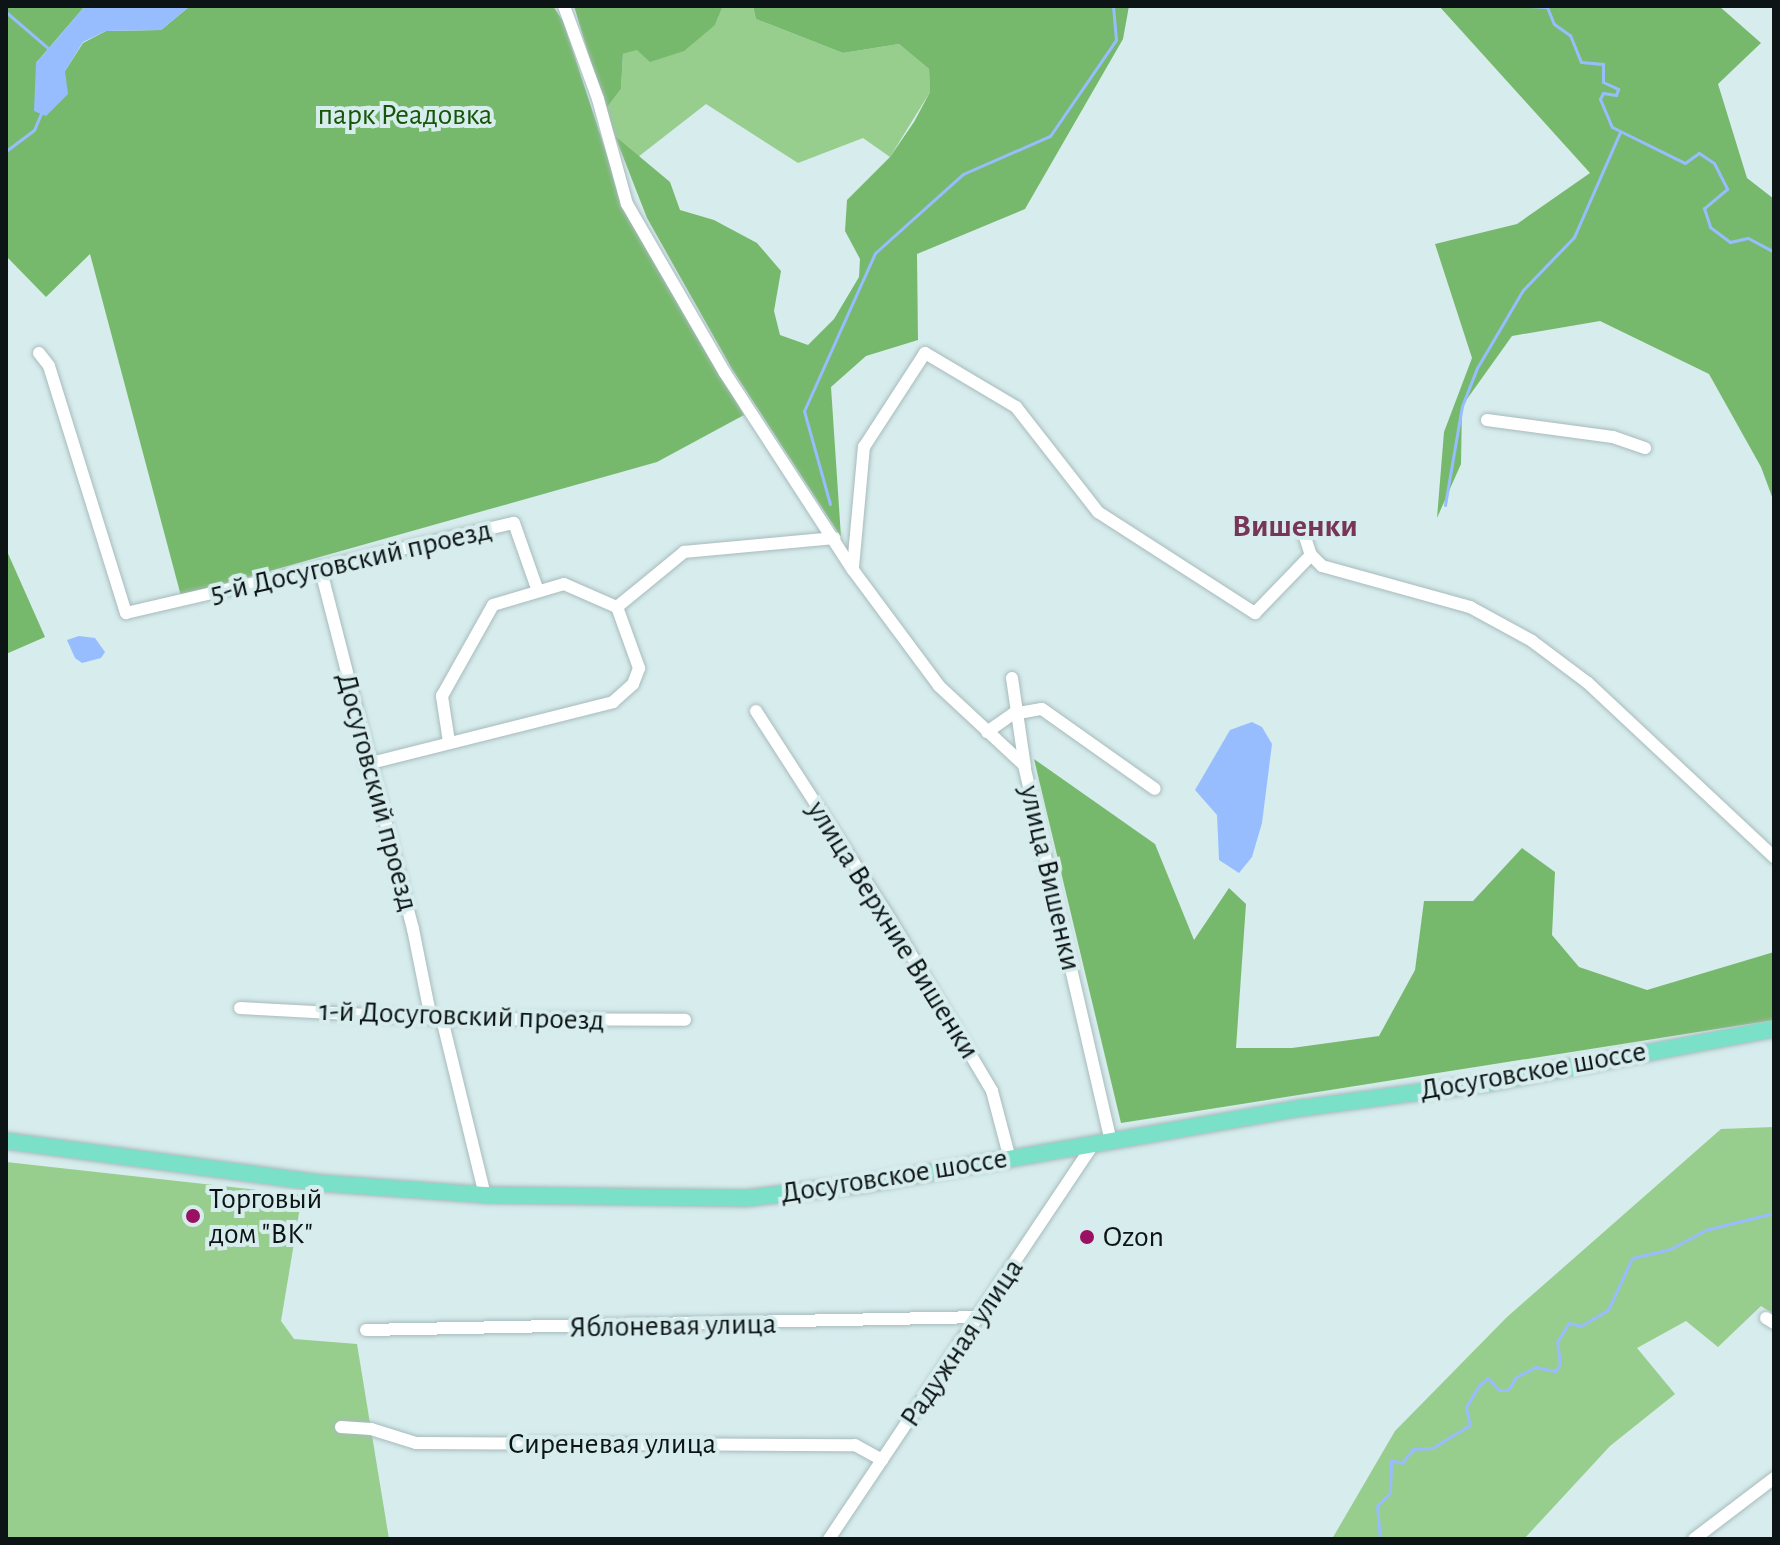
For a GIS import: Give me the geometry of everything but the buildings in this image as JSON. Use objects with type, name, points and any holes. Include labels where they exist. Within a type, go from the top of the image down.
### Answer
[{"type":"main road","name":"Досуговское шоссе","points":[[6,1141],[290,1180],[485,1195],[748,1198],[1488,1083],[1774,1029]]},
{"type":"street","name":"улица Вишенки","points":[[564,6],[598,99],[627,204],[725,373],[853,570],[939,686],[1025,767],[1111,1141]]},
{"type":"street","name":"5-й Досуговский проезд","points":[[39,353],[49,366],[126,613],[143,612],[320,567],[514,523],[538,591]]},
{"type":"street","points":[[853,570],[864,447],[925,353],[1016,407],[1098,512],[1255,613],[1311,555]]},
{"type":"street","points":[[1487,420],[1613,437],[1645,448]]},
{"type":"street","points":[[1304,534],[1311,555],[1322,566],[1470,607],[1532,641],[1588,683],[1774,857]]},
{"type":"street","points":[[617,607],[684,552],[834,538]]},
{"type":"street","name":"Досуговский проезд","points":[[320,567],[367,764],[485,1195]]},
{"type":"street","points":[[367,764],[613,702],[633,684],[639,668],[617,607],[564,584],[493,605],[442,696],[449,742]]},
{"type":"street","points":[[1012,678],[1025,767]]},
{"type":"street","points":[[987,732],[1016,713],[1042,709],[1155,789]]},
{"type":"street","name":"улица Верхние Вишенки","points":[[756,711],[890,919],[992,1091],[1010,1159]]},
{"type":"street","name":"1-й Досуговский проезд","points":[[240,1008],[436,1018],[685,1020]]},
{"type":"street","name":"Радужная улица","points":[[829,1539],[1093,1145]]},
{"type":"street","name":"Яблоневая улица","points":[[366,1330],[980,1317]]},
{"type":"street","name":"Сиреневая улица","points":[[341,1427],[371,1429],[416,1443],[855,1445],[882,1460]]},
{"type":"street","points":[[1694,1539],[1774,1478]]},
{"type":"green space","name":"парк Реадовка","points":[[6,6],[85,6],[36,63],[65,71],[83,43],[106,31],[161,30],[190,6],[553,6],[563,21],[623,204],[744,415],[657,462],[181,596],[90,254],[46,297],[6,256]]},
{"type":"green space","points":[[574,6],[723,6],[715,25],[684,51],[650,62],[637,50],[623,54],[621,89],[605,110]]},
{"type":"green space","points":[[723,6],[753,6],[756,19],[843,53],[899,44],[929,69],[930,92],[890,157],[863,138],[798,163],[706,104],[638,157],[615,136],[605,110],[621,89],[623,54],[715,25]]},
{"type":"green space","points":[[753,6],[1129,6],[1123,39],[1025,209],[917,254],[918,340],[866,356],[831,387],[841,537],[732,369],[647,218],[615,136],[670,182],[680,210],[714,220],[757,243],[781,271],[774,311],[780,335],[808,345],[834,319],[859,277],[860,259],[845,231],[847,200],[890,157],[914,122],[930,92],[929,69],[899,44],[843,53],[756,19]]},
{"type":"green space","points":[[1439,6],[1719,6],[1761,43],[1718,84],[1747,178],[1774,199],[1774,502],[1761,467],[1709,374],[1600,321],[1512,336],[1462,406],[1461,464],[1437,518],[1444,432],[1472,358],[1435,244],[1517,224],[1590,173]]},
{"type":"green space","points":[[6,549],[45,637],[6,654]]},
{"type":"green space","points":[[1034,759],[1155,844],[1194,940],[1229,888],[1246,904],[1236,1048],[1292,1048],[1379,1036],[1415,970],[1424,901],[1473,901],[1522,848],[1555,872],[1552,935],[1579,967],[1647,990],[1774,952],[1774,1020],[1121,1123]]},
{"type":"green space","points":[[1774,1127],[1774,1314],[1761,1306],[1718,1347],[1686,1321],[1637,1348],[1675,1394],[1610,1446],[1524,1539],[1332,1539],[1395,1431],[1507,1317],[1721,1129]]},
{"type":"green space","points":[[6,1162],[302,1195],[281,1321],[294,1339],[357,1344],[389,1539],[6,1539]]},
{"type":"water","points":[[85,6],[190,6],[161,30],[106,31],[83,42],[65,71],[68,94],[46,116],[34,111],[36,63]]},
{"type":"water","points":[[79,636],[95,638],[105,652],[101,658],[82,663],[75,658],[67,640]]},
{"type":"water","points":[[1252,722],[1262,727],[1272,744],[1262,823],[1252,857],[1239,873],[1219,860],[1217,815],[1195,790],[1230,730]]},
{"type":"waterway","points":[[830,504],[804,411],[875,253],[963,174],[1050,136],[1116,40],[1113,6]]},
{"type":"waterway","points":[[1529,6],[1547,7],[1554,24],[1570,35],[1581,62],[1603,64],[1603,82],[1618,89],[1616,95],[1603,93],[1600,99],[1612,127],[1685,163],[1699,153],[1714,163],[1727,189],[1704,208],[1710,227],[1730,242],[1748,238],[1774,252]]},
{"type":"waterway","points":[[6,12],[49,49]]},
{"type":"waterway","points":[[6,151],[34,130],[42,111]]},
{"type":"waterway","points":[[1445,505],[1462,406],[1477,368],[1523,290],[1574,237],[1620,132]]},
{"type":"waterway","points":[[1380,1539],[1377,1506],[1390,1493],[1391,1460],[1402,1463],[1413,1449],[1432,1448],[1470,1425],[1466,1407],[1480,1384],[1488,1378],[1499,1390],[1508,1390],[1516,1377],[1536,1367],[1555,1371],[1560,1365],[1557,1342],[1569,1323],[1581,1326],[1608,1310],[1632,1258],[1670,1249],[1705,1230],[1774,1213]]},
{"type":"place","name":"Торговый дом \"ВК\"","points":[[193,1216]]},
{"type":"place","name":"Ozon","points":[[1087,1237]]},
{"type":"district","name":"Вишенки","points":[[1295,526]]}]
